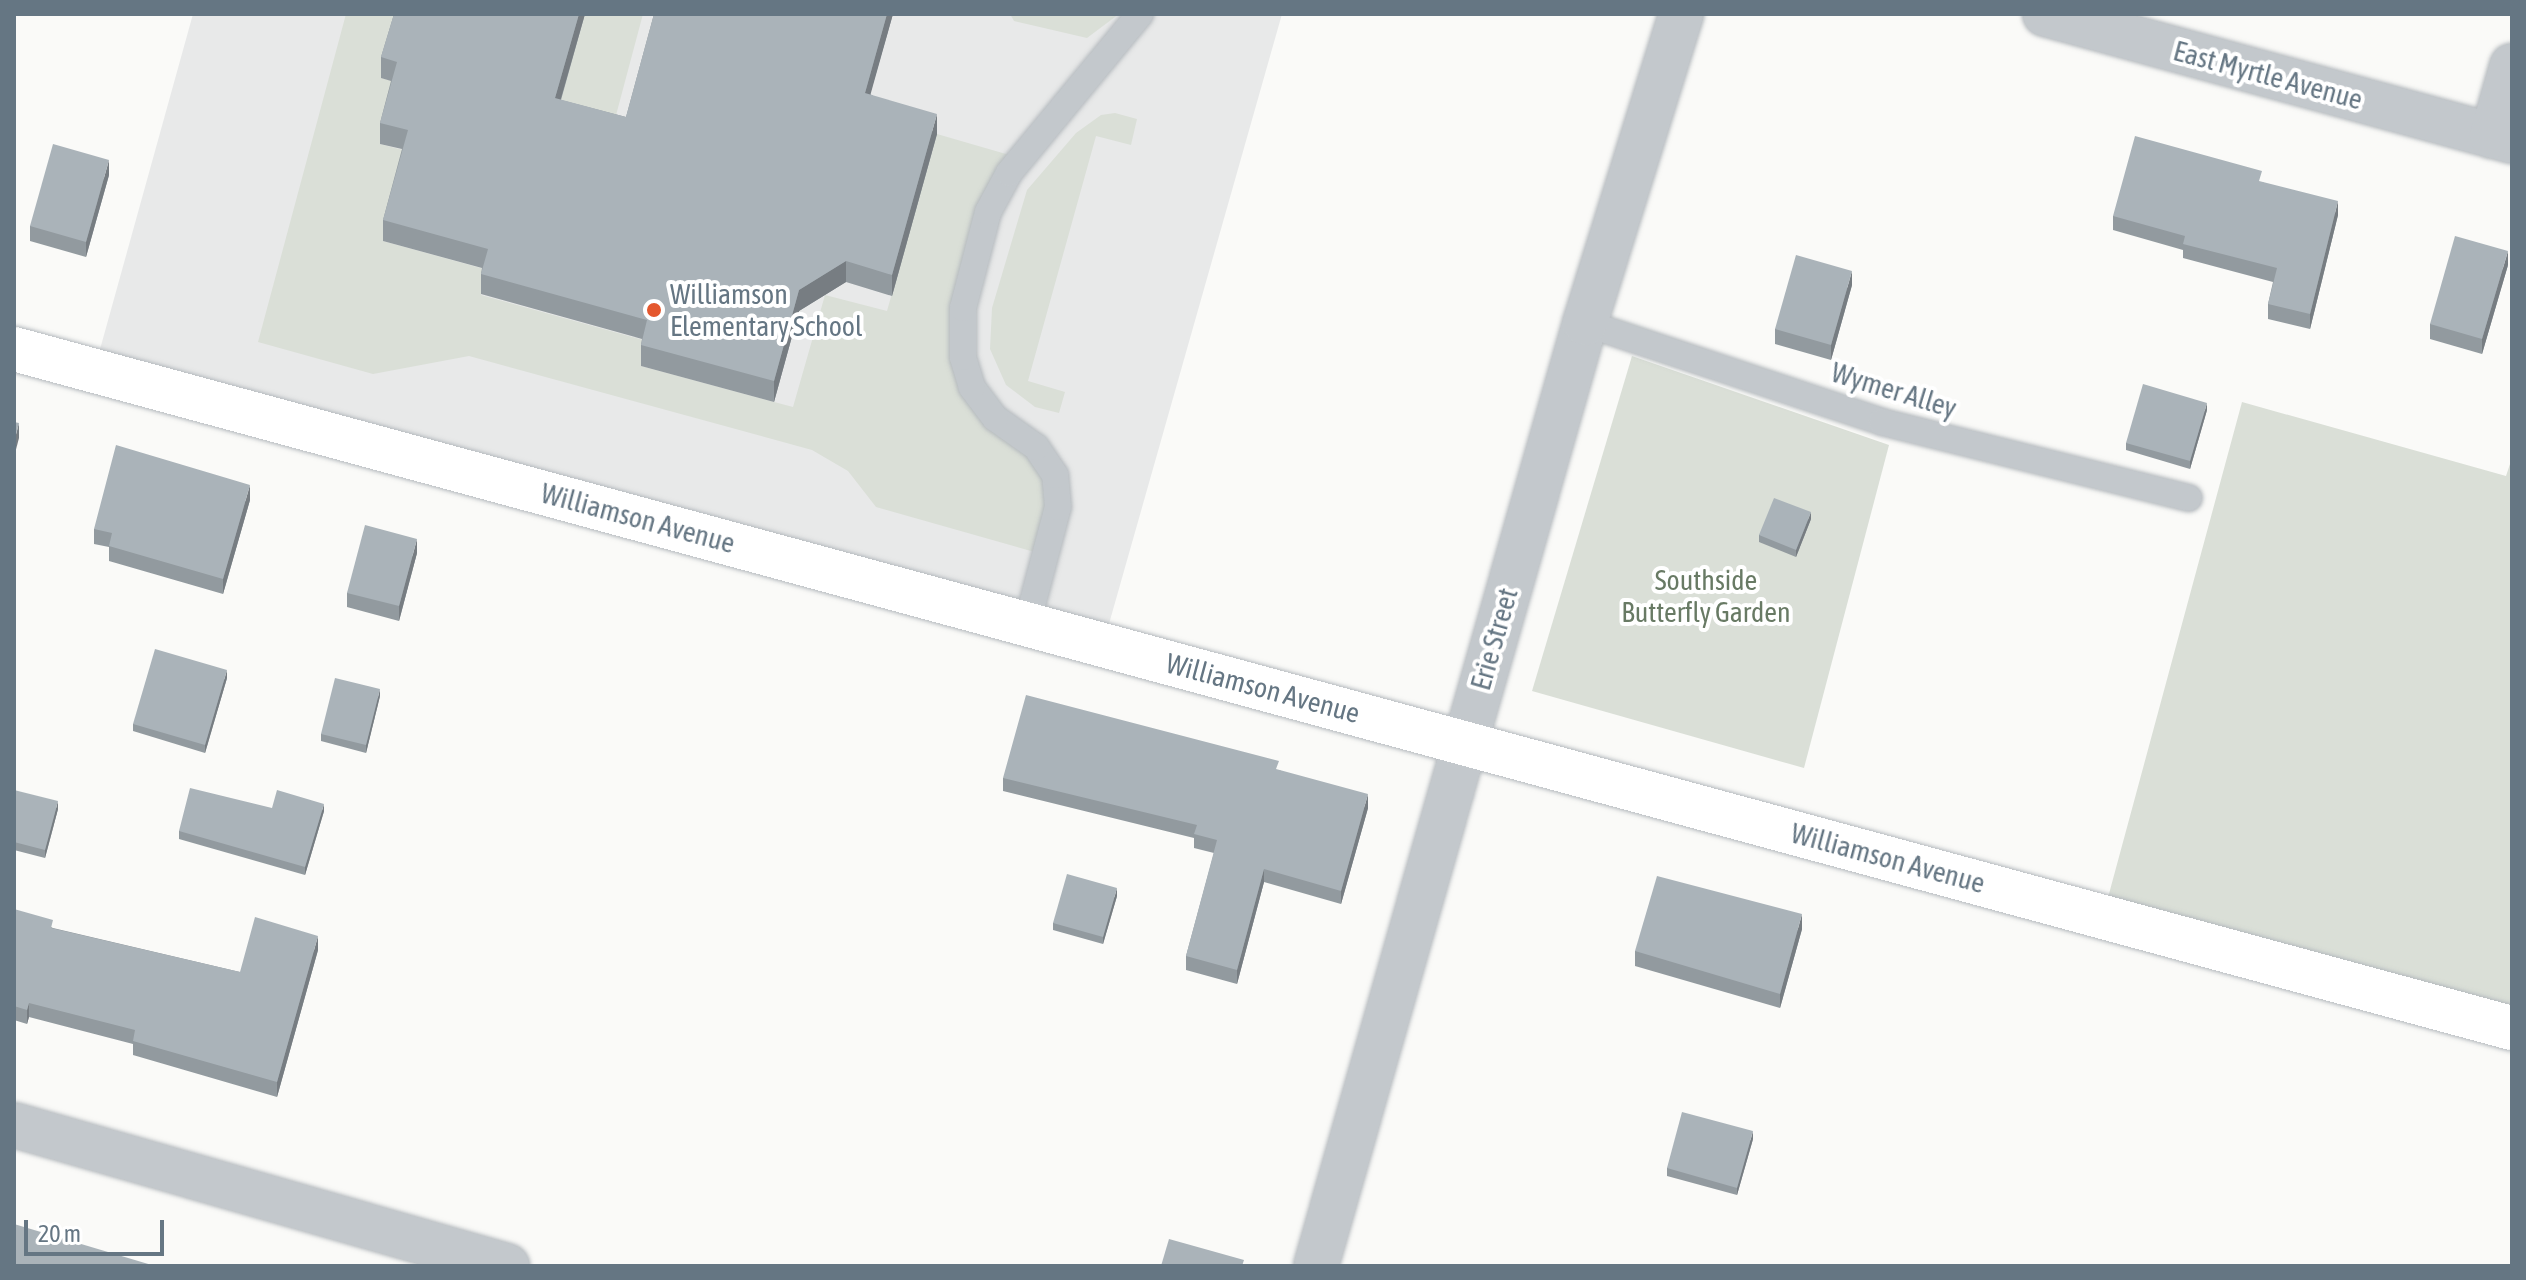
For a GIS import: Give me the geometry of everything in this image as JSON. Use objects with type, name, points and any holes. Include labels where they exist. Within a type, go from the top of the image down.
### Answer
[{"type":"main road","name":"Williamson Avenue","points":[[14,349],[2512,1028]]},
{"type":"street","name":"Erie Street","points":[[1316,1266],[1585,323],[1681,14]]},
{"type":"street","name":"East Myrtle Avenue","points":[[2045,14],[2502,138]]},
{"type":"street","points":[[2502,138],[2512,66]]},
{"type":"street","points":[[14,1125],[507,1266]]},
{"type":"lane","points":[[1027,624],[1058,507],[1055,475],[1036,447],[995,418],[972,387],[963,357],[963,308],[988,212],[1009,173],[1140,14]]},
{"type":"lane","name":"Wymer Alley","points":[[1585,323],[1882,422],[2189,498]]},
{"type":"shaded area","name":"Williamson Elementary School","points":[[193,14],[1282,14],[1103,645],[94,371]]},
{"type":"green space","points":[[346,14],[399,14],[382,78],[397,83],[380,144],[407,151],[383,241],[488,270],[481,295],[647,341],[641,366],[793,407],[825,295],[887,311],[937,134],[1020,158],[1009,173],[963,357],[1055,475],[1045,555],[876,507],[848,471],[812,450],[469,356],[373,374],[258,342]]},
{"type":"green space","points":[[585,14],[643,14],[611,134],[555,119]]},
{"type":"green space","points":[[1010,14],[1119,14],[1087,38],[1014,21]]},
{"type":"green space","points":[[1115,113],[1137,119],[1131,145],[1096,136],[1028,381],[1065,392],[1059,413],[1035,407],[1006,385],[990,349],[992,308],[1027,190],[1076,133],[1101,115]]},
{"type":"green space","name":"Southside Butterfly Garden","points":[[1632,356],[1889,445],[1804,768],[1532,691]]},
{"type":"green space","points":[[2242,402],[2506,476],[2512,458],[2512,1028],[2103,916]]},
{"type":"building","points":[[394,14],[579,14],[555,98],[626,117],[654,14],[887,14],[865,93],[937,114],[892,275],[846,261],[799,290],[774,381],[641,345],[647,320],[481,274],[488,249],[383,220],[408,130],[380,123],[397,62],[381,57]]},
{"type":"building","points":[[2135,136],[2262,171],[2259,181],[2338,201],[2310,314],[2268,304],[2277,268],[2183,244],[2185,236],[2113,216]]},
{"type":"building","points":[[53,144],[109,160],[86,242],[30,226]]},
{"type":"building","points":[[2455,236],[2508,251],[2482,339],[2430,324]]},
{"type":"building","points":[[1796,255],[1852,271],[1831,345],[1775,329]]},
{"type":"building","points":[[2143,384],[2207,403],[2190,461],[2126,443]]},
{"type":"building","points":[[14,422],[19,423],[14,442]]},
{"type":"building","points":[[116,445],[250,485],[223,579],[109,546],[112,533],[94,529]]},
{"type":"building","points":[[1774,498],[1811,512],[1796,550],[1759,535]]},
{"type":"building","points":[[365,525],[417,539],[399,606],[347,593]]},
{"type":"building","points":[[155,649],[227,670],[205,745],[133,724]]},
{"type":"building","points":[[335,678],[380,689],[366,745],[321,734]]},
{"type":"building","points":[[1026,695],[1279,761],[1276,769],[1368,794],[1341,891],[1264,869],[1237,970],[1186,956],[1217,840],[1194,834],[1197,825],[1003,778]]},
{"type":"building","points":[[190,788],[272,808],[277,790],[324,804],[305,867],[179,831]]},
{"type":"building","points":[[14,790],[58,801],[45,850],[14,842]]},
{"type":"building","points":[[1067,874],[1117,888],[1103,937],[1053,923]]},
{"type":"building","points":[[1657,876],[1802,914],[1780,994],[1635,951]]},
{"type":"building","points":[[14,909],[53,920],[51,928],[240,972],[255,917],[318,936],[277,1082],[133,1041],[135,1030],[29,1003],[27,1010],[14,1006]]},
{"type":"building","points":[[1682,1112],[1753,1131],[1737,1188],[1667,1168]]},
{"type":"building","points":[[14,1224],[155,1266],[14,1266]]},
{"type":"building","points":[[1169,1239],[1244,1260],[1242,1266],[1161,1266]]},
{"type":"place","name":"Williamson Elementary School","points":[[654,310]]}]
